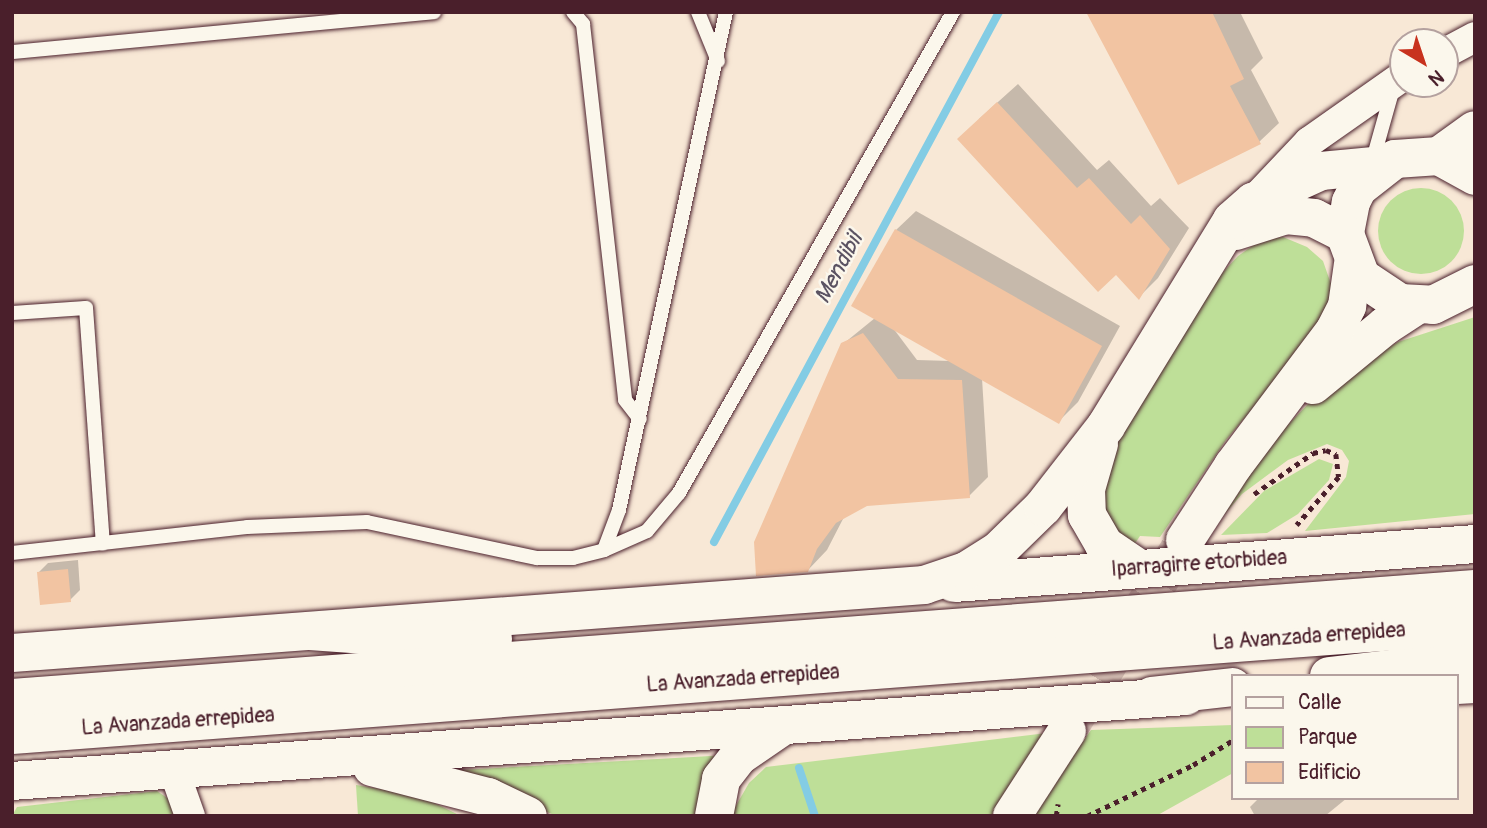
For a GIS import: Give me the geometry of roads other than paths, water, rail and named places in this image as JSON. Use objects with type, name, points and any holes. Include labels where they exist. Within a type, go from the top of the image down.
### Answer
[{"type":"main road","points":[[1439,156],[1475,130]]},
{"type":"main road","points":[[12,653],[924,585],[966,571],[997,552],[1043,507],[1106,426],[1216,243],[1232,220],[1253,202],[1321,171],[1374,168],[1409,155],[1439,156],[1475,176]]},
{"type":"main road","points":[[1185,540],[1233,466],[1335,330],[1348,306],[1351,202],[1374,168]]},
{"type":"main road","points":[[1216,243],[1242,228],[1286,215],[1314,218],[1349,249],[1372,288],[1416,306]]},
{"type":"main road","points":[[1233,466],[1323,375],[1416,306],[1449,301],[1475,284]]},
{"type":"main road","points":[[1106,426],[1086,489],[1087,515],[1104,545],[1138,568]]},
{"type":"main road","name":"Iparragirre etorbidea","points":[[924,585],[1475,544]]},
{"type":"main road","name":"La Avanzada errepidea","points":[[12,698],[957,625],[1475,589]]},
{"type":"main road","points":[[310,631],[436,640],[957,625]]},
{"type":"main road","name":"La Avanzada errepidea","points":[[12,735],[1475,625]]},
{"type":"main road","points":[[1346,674],[1475,659]]},
{"type":"main road","points":[[12,781],[783,726],[1232,687]]},
{"type":"main road","points":[[1152,696],[1232,695]]},
{"type":"main road","points":[[714,816],[721,779],[739,756],[783,726]]},
{"type":"main road","points":[[1012,816],[1067,731]]},
{"type":"main road","points":[[318,758],[401,772],[488,797],[528,816]]},
{"type":"street","points":[[1459,46],[1475,37]]},
{"type":"street","points":[[1253,202],[1309,142],[1389,85]]},
{"type":"street","points":[[173,768],[190,816]]},
{"type":"lane","points":[[12,52],[434,12]]},
{"type":"lane","points":[[573,12],[583,24],[625,400],[640,419]]},
{"type":"lane","points":[[698,12],[718,61]]},
{"type":"lane","points":[[604,550],[619,510],[640,419],[718,61],[726,12]]},
{"type":"lane","points":[[12,553],[247,527],[367,522],[537,558],[573,558],[604,550],[647,531],[679,493],[953,12]]},
{"type":"lane","points":[[1374,168],[1385,105],[1389,98]]},
{"type":"lane","points":[[12,313],[86,308],[103,543]]},
{"type":"waterway","name":"Mendibil","points":[[714,542],[999,12]]},
{"type":"waterway","points":[[799,768],[815,816]]},
{"type":"tunnel","points":[[1069,728],[1184,541]]}]
